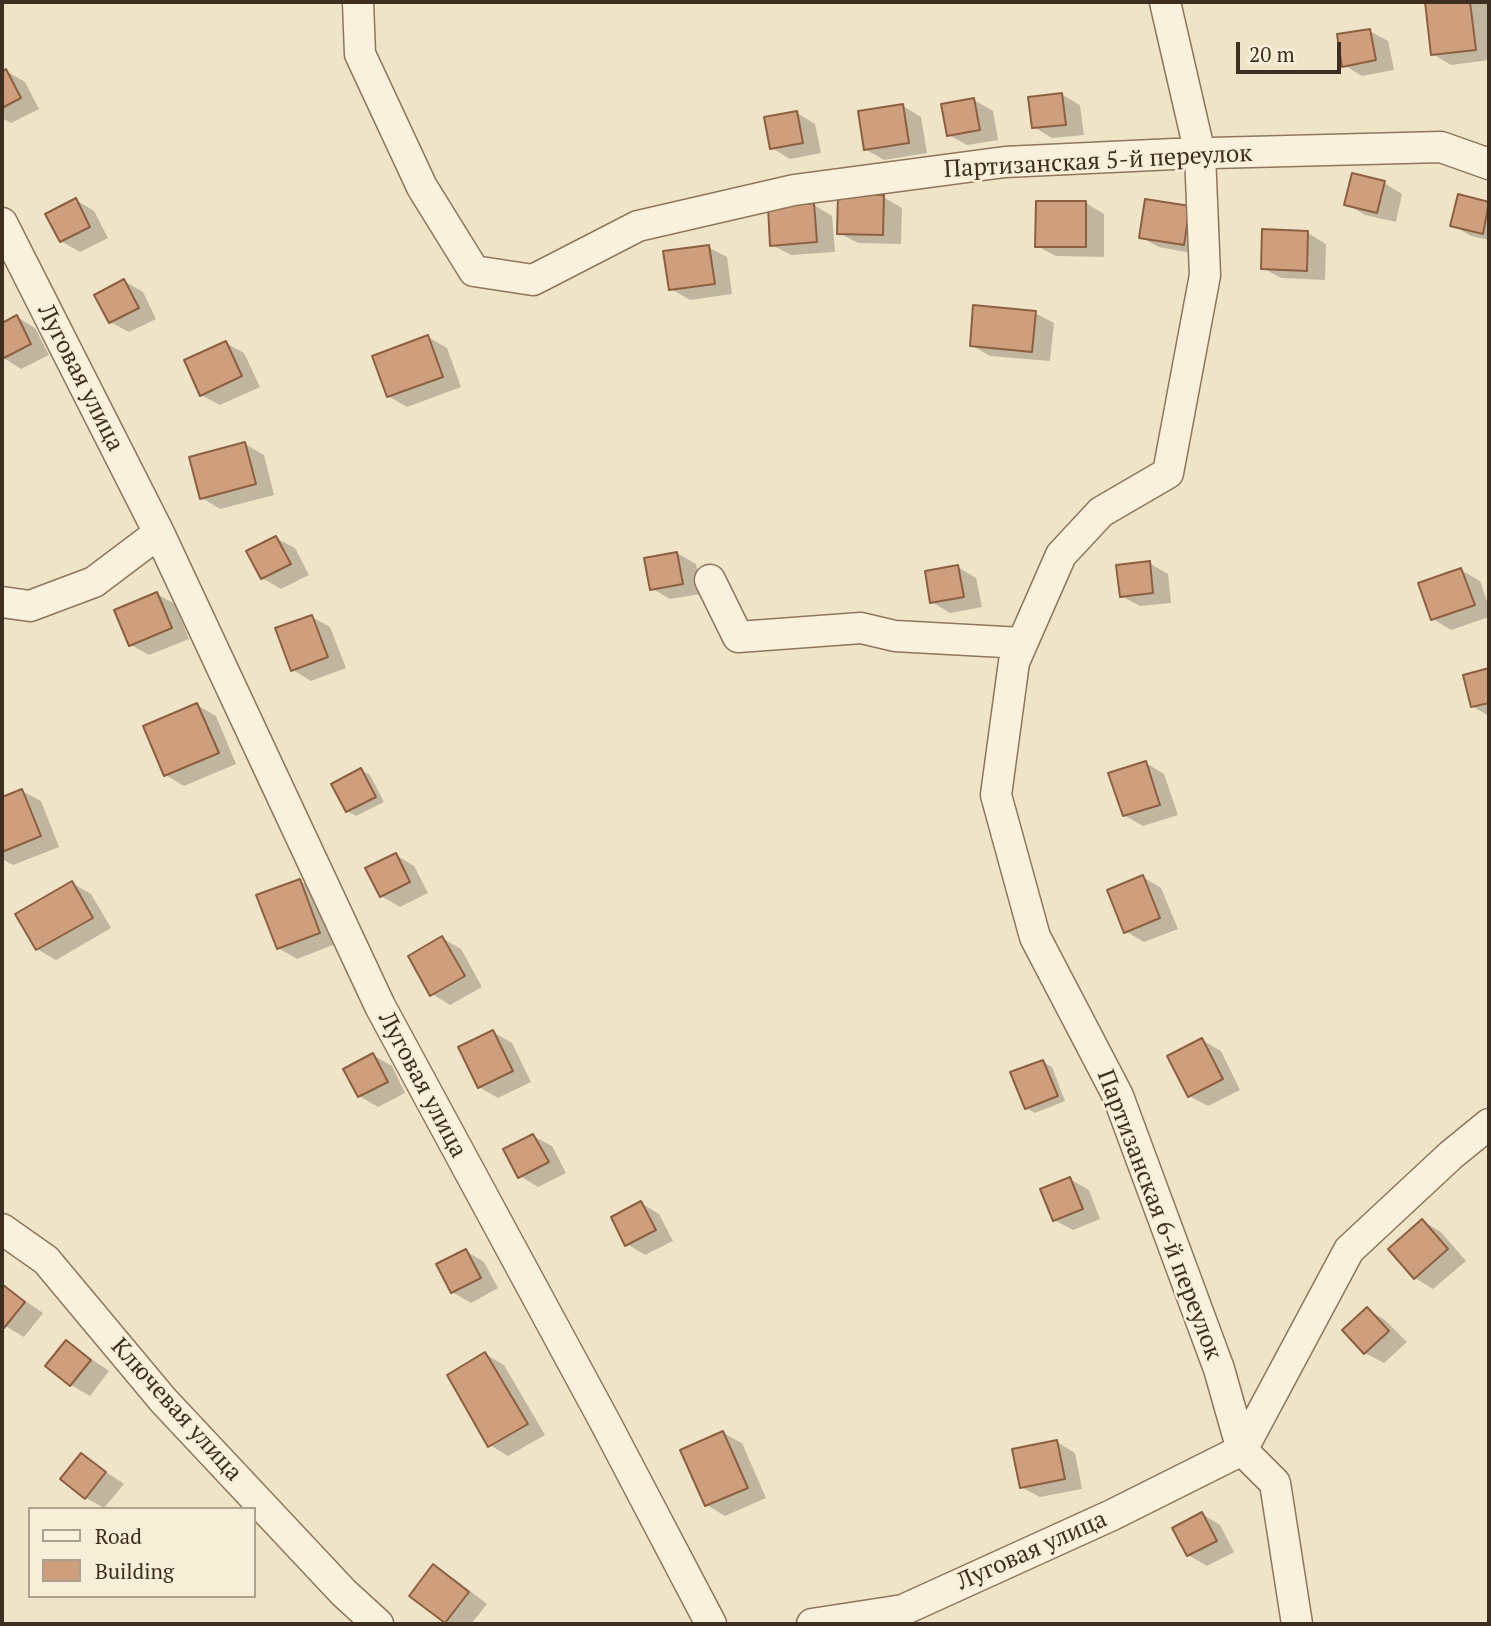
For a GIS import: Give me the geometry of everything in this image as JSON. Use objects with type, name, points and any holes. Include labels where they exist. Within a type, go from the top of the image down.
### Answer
[{"type":"street","name":"Партизанская 5-й переулок","points":[[358,2],[360,54],[422,187],[474,271],[534,280],[638,226],[794,190],[1005,162],[1441,147],[1489,164]]},
{"type":"street","name":"Партизанская 6-й переулок","points":[[1165,2],[1200,154],[1205,275],[1168,472],[1101,512],[1060,555],[1014,662],[996,795],[1035,937],[1118,1096],[1219,1369],[1242,1450]]},
{"type":"street","name":"Луговая улица","points":[[2,223],[159,533],[380,1006],[711,1624]]},
{"type":"street","points":[[2,602],[30,606],[94,582],[159,533]]},
{"type":"street","points":[[710,580],[738,637],[861,628],[895,636],[1022,643]]},
{"type":"street","points":[[1297,1624],[1276,1483],[1242,1450],[1349,1250],[1451,1154],[1489,1124]]},
{"type":"street","name":"Ключевая улица","points":[[2,1230],[46,1260],[163,1400],[344,1593],[378,1624]]},
{"type":"street","name":"Луговая улица","points":[[813,1624],[903,1610],[1112,1515],[1242,1450]]},
{"type":"building","points":[[1425,2],[1470,2],[1476,50],[1431,55]]},
{"type":"building","points":[[1370,29],[1376,60],[1342,67],[1337,34]]},
{"type":"building","points":[[6,69],[21,98],[2,108],[2,72]]},
{"type":"building","points":[[1062,93],[1066,125],[1032,128],[1028,97]]},
{"type":"building","points":[[974,98],[980,130],[947,136],[941,104]]},
{"type":"building","points":[[903,104],[909,143],[864,150],[858,111]]},
{"type":"building","points":[[797,111],[803,143],[770,149],[764,117]]},
{"type":"building","points":[[1352,173],[1385,181],[1377,213],[1344,205]]},
{"type":"building","points":[[838,194],[884,195],[883,235],[837,234]]},
{"type":"building","points":[[1458,194],[1489,202],[1483,234],[1450,226]]},
{"type":"building","points":[[76,198],[90,227],[60,242],[45,214]]},
{"type":"building","points":[[1145,199],[1190,206],[1184,245],[1139,238]]},
{"type":"building","points":[[1036,201],[1086,201],[1086,247],[1035,247]]},
{"type":"building","points":[[814,203],[817,242],[770,246],[768,207]]},
{"type":"building","points":[[1262,229],[1308,231],[1307,271],[1261,269]]},
{"type":"building","points":[[709,245],[715,284],[669,290],[663,251]]},
{"type":"building","points":[[124,279],[139,308],[109,323],[94,295]]},
{"type":"building","points":[[973,305],[1036,311],[1032,352],[970,346]]},
{"type":"building","points":[[17,315],[31,344],[2,359],[2,323]]},
{"type":"building","points":[[428,335],[443,377],[387,397],[372,356]]},
{"type":"building","points":[[226,341],[242,376],[200,396],[184,360]]},
{"type":"building","points":[[245,442],[256,484],[200,499],[189,457]]},
{"type":"building","points":[[276,536],[291,564],[261,579],[246,551]]},
{"type":"building","points":[[677,552],[683,584],[650,590],[644,558]]},
{"type":"building","points":[[1150,561],[1153,593],[1120,597],[1116,565]]},
{"type":"building","points":[[958,565],[964,597],[930,603],[925,571]]},
{"type":"building","points":[[1461,568],[1475,605],[1431,620],[1418,583]]},
{"type":"building","points":[[157,592],[172,628],[129,646],[114,610]]},
{"type":"building","points":[[312,615],[328,657],[291,671],[275,628]]},
{"type":"building","points":[[1489,668],[1489,703],[1471,707],[1463,675]]},
{"type":"building","points":[[197,703],[219,753],[164,776],[143,726]]},
{"type":"building","points":[[1146,761],[1160,805],[1123,816],[1108,773]]},
{"type":"building","points":[[361,768],[376,797],[346,812],[331,784]]},
{"type":"building","points":[[22,789],[41,836],[2,852],[2,797]]},
{"type":"building","points":[[396,853],[410,882],[380,897],[365,868]]},
{"type":"building","points":[[1143,875],[1160,918],[1124,933],[1107,890]]},
{"type":"building","points":[[300,879],[320,933],[277,949],[256,895]]},
{"type":"building","points":[[72,881],[93,918],[36,950],[15,914]]},
{"type":"building","points":[[442,936],[465,976],[430,996],[408,956]]},
{"type":"building","points":[[493,1030],[513,1071],[478,1088],[458,1047]]},
{"type":"building","points":[[1202,1038],[1223,1079],[1188,1097],[1167,1056]]},
{"type":"building","points":[[373,1053],[388,1082],[358,1097],[343,1069]]},
{"type":"building","points":[[1043,1060],[1058,1096],[1025,1109],[1010,1072]]},
{"type":"building","points":[[533,1134],[549,1162],[518,1178],[503,1149]]},
{"type":"building","points":[[1070,1177],[1083,1209],[1053,1221],[1040,1189]]},
{"type":"building","points":[[641,1201],[656,1230],[625,1246],[611,1217]]},
{"type":"building","points":[[1422,1219],[1448,1249],[1414,1279],[1388,1249]]},
{"type":"building","points":[[466,1249],[481,1278],[451,1293],[436,1264]]},
{"type":"building","points":[[2,1284],[25,1302],[4,1328],[2,1326]]},
{"type":"building","points":[[1367,1307],[1389,1331],[1364,1354],[1342,1330]]},
{"type":"building","points":[[66,1340],[91,1360],[70,1386],[45,1366]]},
{"type":"building","points":[[485,1352],[528,1424],[488,1447],[447,1375]]},
{"type":"building","points":[[723,1431],[748,1488],[705,1506],[680,1450]]},
{"type":"building","points":[[1057,1440],[1065,1479],[1020,1488],[1012,1449]]},
{"type":"building","points":[[81,1453],[106,1472],[85,1499],[60,1479]]},
{"type":"building","points":[[1202,1512],[1217,1541],[1187,1556],[1172,1528]]},
{"type":"building","points":[[433,1564],[469,1592],[445,1623],[409,1596]]}]
